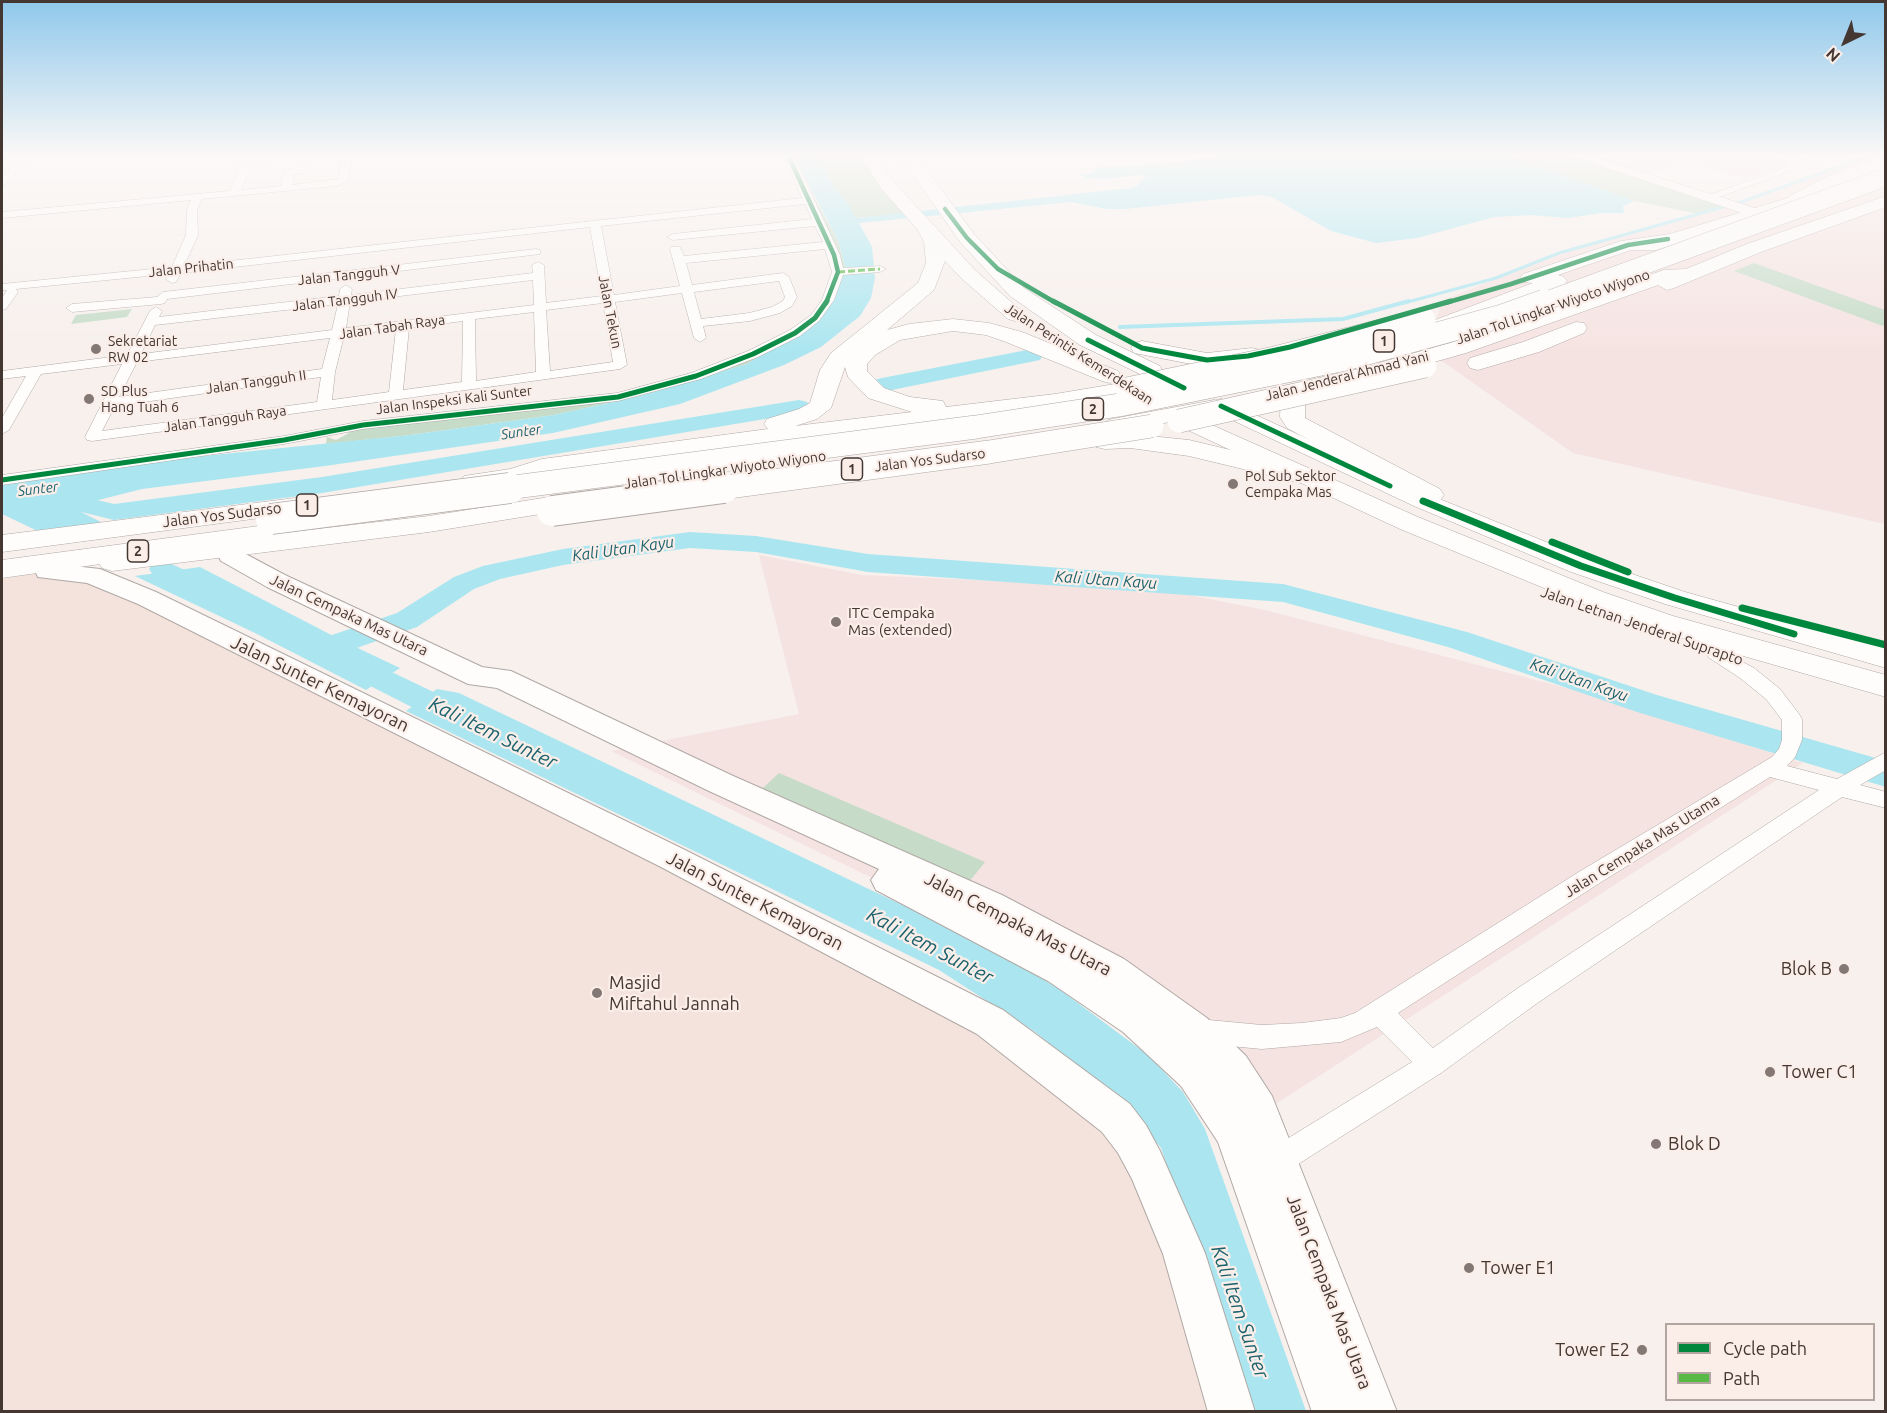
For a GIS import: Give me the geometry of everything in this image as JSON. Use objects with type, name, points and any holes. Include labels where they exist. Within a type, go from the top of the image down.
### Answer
[{"type":"highway","points":[[713,444],[716,438],[808,414],[825,394],[833,366],[845,351],[927,286],[936,262],[933,242],[918,221]]},
{"type":"highway","name":"Jalan Perintis Kemerdekaan","points":[[919,221],[968,274],[1021,320],[1071,339],[1180,406]]},
{"type":"highway","points":[[954,221],[998,269],[1071,339]]},
{"type":"highway","name":"Jalan Jenderal Ahmad Yani","points":[[1180,406],[1263,371],[1437,327],[1668,239],[1724,221]]},
{"type":"highway","name":"Jalan Tol Lingkar Wiyoto Wiyono","points":[[2,555],[976,427],[1130,403],[1346,359],[1502,316],[1768,221]]},
{"type":"highway","name":"Jalan Tol Lingkar Wiyoto Wiyono","points":[[2,569],[1088,421],[1237,394],[1316,378],[1484,333],[1797,221]]},
{"type":"highway","name":"Jalan Jenderal Ahmad Yani","points":[[1180,406],[1309,394],[1477,352],[1588,315],[1754,248],[1830,221]]},
{"type":"highway","points":[[1055,401],[963,406],[907,404],[876,393],[856,372],[856,364],[867,350],[892,335],[936,326],[989,329],[1131,344],[1207,360],[1251,356],[1412,314],[1628,245],[1668,239]]},
{"type":"highway","name":"Jalan Jenderal Ahmad Yani","points":[[1180,406],[1221,406],[1366,374],[1458,348],[1671,274],[1688,275]]},
{"type":"highway","name":"Jalan Jenderal Ahmad Yani","points":[[1126,387],[1275,358],[1425,320],[1557,281]]},
{"type":"highway","points":[[1342,380],[1364,384],[1407,374],[1486,361],[1531,347],[1588,322],[1588,315]]},
{"type":"highway","name":"Jalan Perintis Kemerdekaan","points":[[1071,339],[1126,387],[1180,406]]},
{"type":"highway","points":[[1131,344],[1180,362],[1202,367],[1263,371]]},
{"type":"highway","points":[[1366,374],[1407,374]]},
{"type":"highway","name":"Jalan Yos Sudarso","points":[[2,544],[513,476],[542,467],[1055,401],[1126,387]]},
{"type":"highway","name":"Jalan Yos Sudarso","points":[[513,476],[539,477],[1126,387]]},
{"type":"highway","points":[[1293,391],[1292,417],[1296,423],[1431,495]]},
{"type":"highway","name":"Jalan Yos Sudarso","points":[[429,524],[473,515],[1099,428],[1180,406]]},
{"type":"highway","name":"Jalan Yos Sudarso","points":[[2,577],[101,567],[193,552],[429,524],[472,522],[989,452],[1180,406]]},
{"type":"highway","points":[[1099,428],[1173,437],[1251,462]]},
{"type":"highway","points":[[429,524],[452,530],[496,529],[1110,441],[1172,446],[1305,476]]},
{"type":"highway","points":[[630,463],[640,469],[644,476],[640,487],[634,492]]},
{"type":"main road","name":"Jalan Letnan Jenderal Suprapto","points":[[1180,406],[1305,476],[1553,582],[1663,622],[1886,686]]},
{"type":"main road","points":[[1221,406],[1390,486],[1581,566],[1686,602],[1886,658]]},
{"type":"main road","points":[[1390,486],[1431,495],[1652,580],[1727,604],[1886,645]]},
{"type":"main road","name":"Jalan Letnan Jenderal Suprapto","points":[[1409,522],[1456,554],[1533,588],[1715,653],[1886,702]]},
{"type":"main road","name":"Jalan Cempaka Mas Utara","points":[[226,548],[230,556],[266,576],[478,677],[501,678],[720,783],[990,905],[1111,970],[1194,1030],[1233,1069],[1258,1110],[1374,1412]]},
{"type":"main road","name":"Jalan Sunter Kemayoran","points":[[101,567],[147,598],[662,853],[990,1022],[1116,1118],[1132,1139],[1146,1165],[1184,1253],[1232,1412]]},
{"type":"main road","name":"Jalan Cempaka Mas Utara","points":[[478,677],[484,692],[934,902],[1061,970],[1136,1020],[1194,1073],[1234,1131],[1336,1412]]},
{"type":"street","name":"Jalan Tangguh Raya","points":[[192,221],[192,235],[177,270],[92,437],[178,409],[244,416],[620,365]]},
{"type":"street","name":"Jalan Prihatin","points":[[7,289],[615,221]]},
{"type":"street","points":[[666,221],[680,260],[700,338]]},
{"type":"street","points":[[673,237],[818,222],[840,272],[878,269]]},
{"type":"street","name":"Jalan Tekun","points":[[595,223],[620,365]]},
{"type":"street","points":[[533,230],[539,276],[543,375]]},
{"type":"street","points":[[680,260],[828,245]]},
{"type":"street","name":"Jalan Tangguh V","points":[[72,308],[536,252]]},
{"type":"street","name":"Jalan Inspeksi Kali Sunter","points":[[2,480],[284,440],[363,425],[618,397],[696,376],[753,354],[795,333],[815,318],[822,309],[840,272]]},
{"type":"street","points":[[324,405],[328,372],[338,334],[348,274]]},
{"type":"street","name":"Jalan Tangguh IV","points":[[151,322],[539,276]]},
{"type":"street","name":"Jalan Tabah Raya","points":[[2,375],[783,277],[791,297],[788,303],[776,310],[750,317],[697,323]]},
{"type":"street","points":[[2,306],[7,289]]},
{"type":"street","points":[[469,316],[469,385]]},
{"type":"street","points":[[396,395],[403,326]]},
{"type":"street","points":[[2,430],[35,372]]},
{"type":"street","name":"Jalan Tangguh II","points":[[111,402],[178,409],[256,382],[328,372]]},
{"type":"street","points":[[244,416],[256,382]]},
{"type":"street","points":[[1715,653],[1747,673],[1773,694],[1792,719],[1792,740],[1788,752],[1773,765]]},
{"type":"street","points":[[1279,1160],[1432,1064],[1527,996],[1840,787],[1886,760]]},
{"type":"street","points":[[1773,765],[1886,800]]},
{"type":"street","name":"Jalan Cempaka Mas Utama","points":[[1194,1030],[1262,1037],[1315,1034],[1352,1026],[1379,1012],[1590,877],[1773,765]]},
{"type":"street","points":[[1379,1012],[1432,1064]]},
{"type":"shaded area","points":[[1673,221],[1885,221],[1885,524],[1573,453],[1429,352],[1441,301],[1559,253]]},
{"type":"shaded area","points":[[759,555],[862,575],[1154,588],[1265,610],[1590,694],[1803,763],[1234,1131],[1061,970],[611,751],[799,714]]},
{"type":"shaded area","points":[[47,571],[74,572],[990,1022],[1132,1139],[1231,1412],[2,1412],[2,579]]},
{"type":"green space","points":[[820,221],[827,221],[838,240],[845,266],[834,300],[818,321],[747,364],[640,396],[554,415],[326,444],[327,437],[336,440],[349,433],[341,428],[607,398],[753,354],[815,318],[838,272]]},
{"type":"green space","points":[[1754,263],[1885,310],[1885,325],[1734,271]]},
{"type":"green space","points":[[132,309],[127,317],[71,324],[76,315]]},
{"type":"green space","points":[[779,773],[985,862],[962,891],[753,797]]},
{"type":"water","name":"Sunter","points":[[828,221],[880,221],[859,223],[872,247],[875,278],[871,298],[860,316],[821,347],[784,365],[680,404],[553,433],[325,466],[142,489],[75,506],[79,511],[103,523],[42,533],[2,514],[2,483],[174,459],[410,435],[554,415],[640,396],[747,364],[818,321],[834,300],[845,266],[838,240]]},
{"type":"water","points":[[1314,221],[1480,221],[1417,238],[1376,243],[1331,231]]},
{"type":"water","points":[[200,567],[400,668],[366,690],[255,633],[135,576]]},
{"type":"water","points":[[437,689],[459,693],[988,946],[1059,989],[1148,1055],[1183,1092],[1205,1129],[1306,1411],[1250,1411],[1161,1148],[1126,1106],[1035,1032],[939,970],[406,711]]},
{"type":"waterway","points":[[1404,303],[1496,278],[1559,253],[1673,221]]},
{"type":"waterway","points":[[1120,327],[1343,319],[1409,301]]},
{"type":"waterway","points":[[882,385],[1032,355]]},
{"type":"waterway","name":"Sunter","points":[[41,495],[114,512],[322,485],[799,407]]},
{"type":"waterway","name":"Kali Utan Kayu","points":[[322,649],[407,620],[464,583],[493,572],[563,557],[690,540],[756,544],[868,563],[1283,593],[1457,639],[1648,704],[1886,774]]},
{"type":"waterway","name":"Kali Item Sunter","points":[[163,569],[205,590]]},
{"type":"waterway","points":[[344,660],[460,718]]},
{"type":"marked path","points":[[838,272],[880,269]]},
{"type":"cycle path","points":[[2,480],[284,440],[363,425],[618,397],[696,376],[753,354],[795,333],[815,318],[828,300],[838,272],[834,255],[818,221]]},
{"type":"cycle path","points":[[954,221],[967,238],[998,269],[1022,285],[1142,348],[1207,360],[1248,356],[1290,347],[1511,284],[1628,245],[1668,239]]},
{"type":"cycle path","points":[[1088,340],[1184,388]]},
{"type":"cycle path","points":[[1221,406],[1390,486]]},
{"type":"cycle path","points":[[1423,501],[1581,566],[1675,598],[1794,634]]},
{"type":"cycle path","points":[[1552,542],[1628,572]]},
{"type":"cycle path","points":[[1742,608],[1886,645]]},
{"type":"place","name":"Sekretariat RW 02","points":[[96,349]]},
{"type":"place","name":"SD Plus Hang Tuah 6","points":[[89,399]]},
{"type":"place","name":"Pol Sub Sektor Cempaka Mas","points":[[1233,484]]},
{"type":"place","name":"ITC Cempaka Mas (extended)","points":[[836,622]]},
{"type":"place","name":"Blok B","points":[[1844,969]]},
{"type":"place","name":"Masjid Miftahul Jannah","points":[[597,993]]},
{"type":"place","name":"Tower C1","points":[[1770,1072]]},
{"type":"place","name":"Blok D","points":[[1656,1144]]},
{"type":"place","name":"Tower E1","points":[[1469,1268]]},
{"type":"place","name":"Tower E2","points":[[1642,1350]]}]
